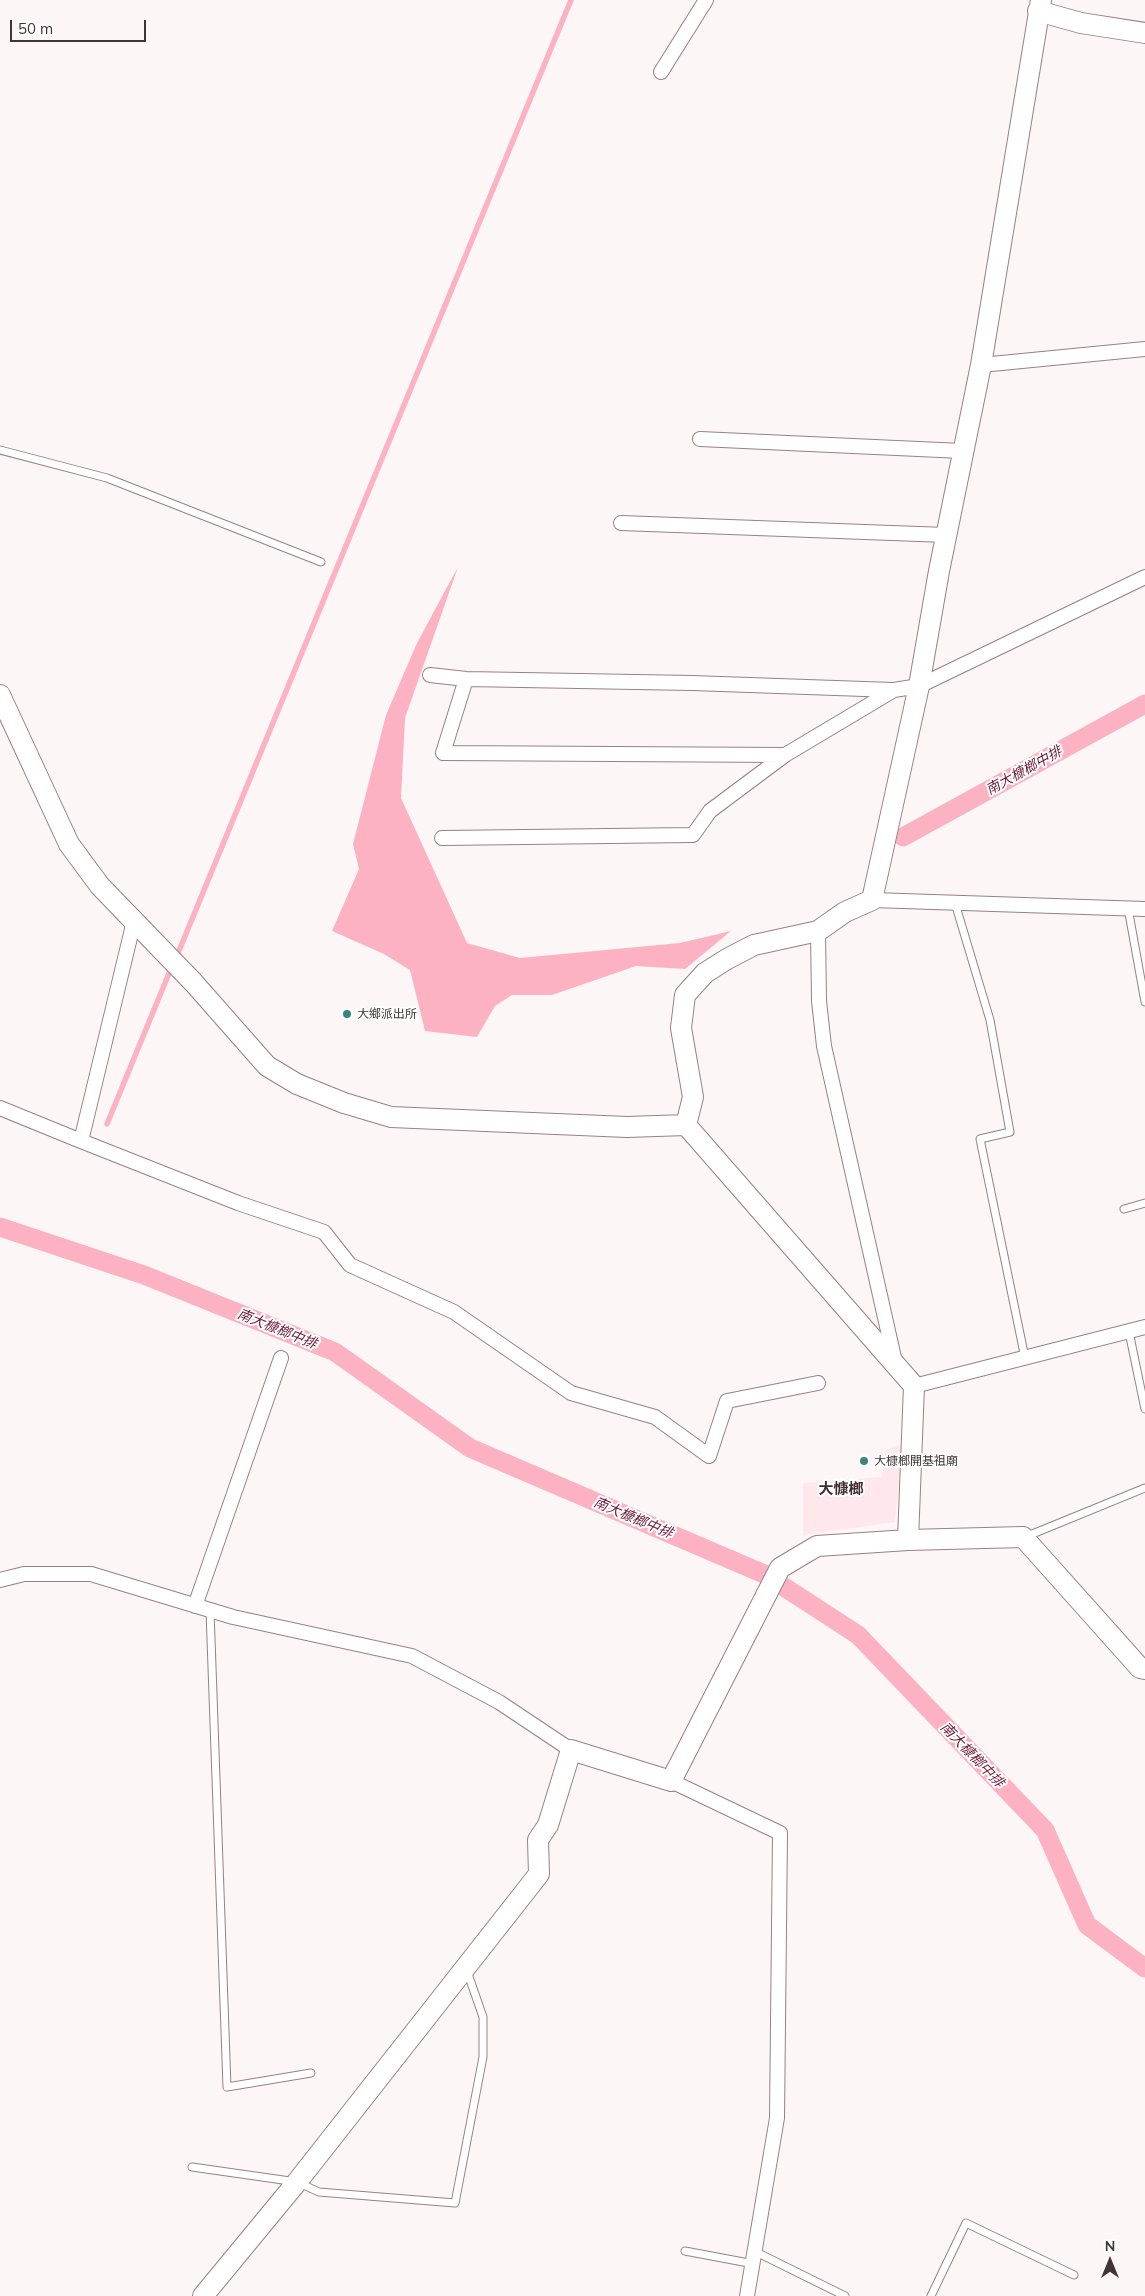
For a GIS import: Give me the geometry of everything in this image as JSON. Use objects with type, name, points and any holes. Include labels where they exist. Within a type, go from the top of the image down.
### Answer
[{"type":"street","points":[[661,72],[706,0]]},
{"type":"street","points":[[872,900],[920,686],[946,534],[981,365],[1040,6],[1081,23],[1145,33]]},
{"type":"street","points":[[981,365],[1145,349]]},
{"type":"street","points":[[700,439],[962,452]]},
{"type":"street","points":[[621,523],[946,534]]},
{"type":"street","points":[[430,675],[466,680],[692,683],[894,690],[920,686],[1145,577]]},
{"type":"street","points":[[466,680],[443,753],[785,755]]},
{"type":"street","points":[[442,838],[693,835],[710,811],[785,755],[894,690]]},
{"type":"street","points":[[0,695],[69,844],[100,886],[193,982],[267,1066],[297,1084],[344,1103],[391,1116],[627,1127],[686,1125]]},
{"type":"street","points":[[686,1125],[693,1097],[682,1028],[685,995],[705,973],[754,945],[818,931],[845,912],[872,900],[1145,909]]},
{"type":"street","points":[[81,1141],[134,920]]},
{"type":"street","points":[[818,931],[819,1001],[824,1046],[896,1365]]},
{"type":"street","points":[[0,1108],[238,1203],[324,1232],[350,1264],[454,1312],[571,1393],[655,1417],[709,1456],[727,1401],[818,1383]]},
{"type":"street","points":[[686,1125],[914,1386],[908,1540]]},
{"type":"street","points":[[914,1386],[1145,1327]]},
{"type":"street","points":[[195,1606],[281,1358]]},
{"type":"street","points":[[671,1781],[780,1568],[817,1546],[908,1540],[1023,1537],[1140,1668],[1145,1669]]},
{"type":"street","points":[[0,1580],[24,1574],[91,1574],[210,1611],[412,1656],[499,1702],[571,1750],[671,1781],[780,1833],[777,2118],[755,2258],[747,2296]]},
{"type":"street","points":[[203,2296],[297,2182],[539,1874],[538,1840],[548,1826],[571,1750]]},
{"type":"lane","points":[[0,450],[107,478],[321,562]]},
{"type":"lane","points":[[955,903],[990,1020],[1010,1132],[980,1139],[1025,1358]]},
{"type":"lane","points":[[1128,908],[1145,1002]]},
{"type":"lane","points":[[1124,1209],[1145,1203]]},
{"type":"lane","points":[[1129,1332],[1145,1409]]},
{"type":"lane","points":[[1023,1537],[1145,1488]]},
{"type":"lane","points":[[210,1611],[227,2087],[311,2073]]},
{"type":"lane","points":[[192,2167],[297,2182],[319,2192],[456,2203],[483,2057],[483,2017],[466,1968]]},
{"type":"lane","points":[[931,2296],[966,2223],[1074,2275]]},
{"type":"lane","points":[[685,2251],[755,2258],[846,2296]]},
{"type":"shaded area","points":[[458,567],[405,718],[401,798],[467,943],[520,958],[680,943],[731,931],[685,969],[636,966],[552,995],[512,995],[495,1006],[477,1037],[425,1031],[410,970],[384,954],[332,931],[359,869],[353,844],[386,715],[417,643]]},
{"type":"shaded area","points":[[903,1445],[895,1522],[803,1535],[803,1483],[882,1477],[885,1450]]},
{"type":"waterway","points":[[176,958],[571,0]]},
{"type":"waterway","name":"南大槺榔中排","points":[[903,837],[1145,704]]},
{"type":"waterway","points":[[107,1124],[172,966]]},
{"type":"waterway","name":"南大槺榔中排","points":[[0,1227],[144,1275],[335,1352],[470,1448],[764,1574],[858,1635],[1045,1830],[1087,1925],[1145,1968]]},
{"type":"place","name":"大鄉派出所","points":[[347,1014]]},
{"type":"place","name":"大槺榔開基祖廟","points":[[864,1461]]},
{"type":"district","name":"大慷榔","points":[[841,1489]]}]
